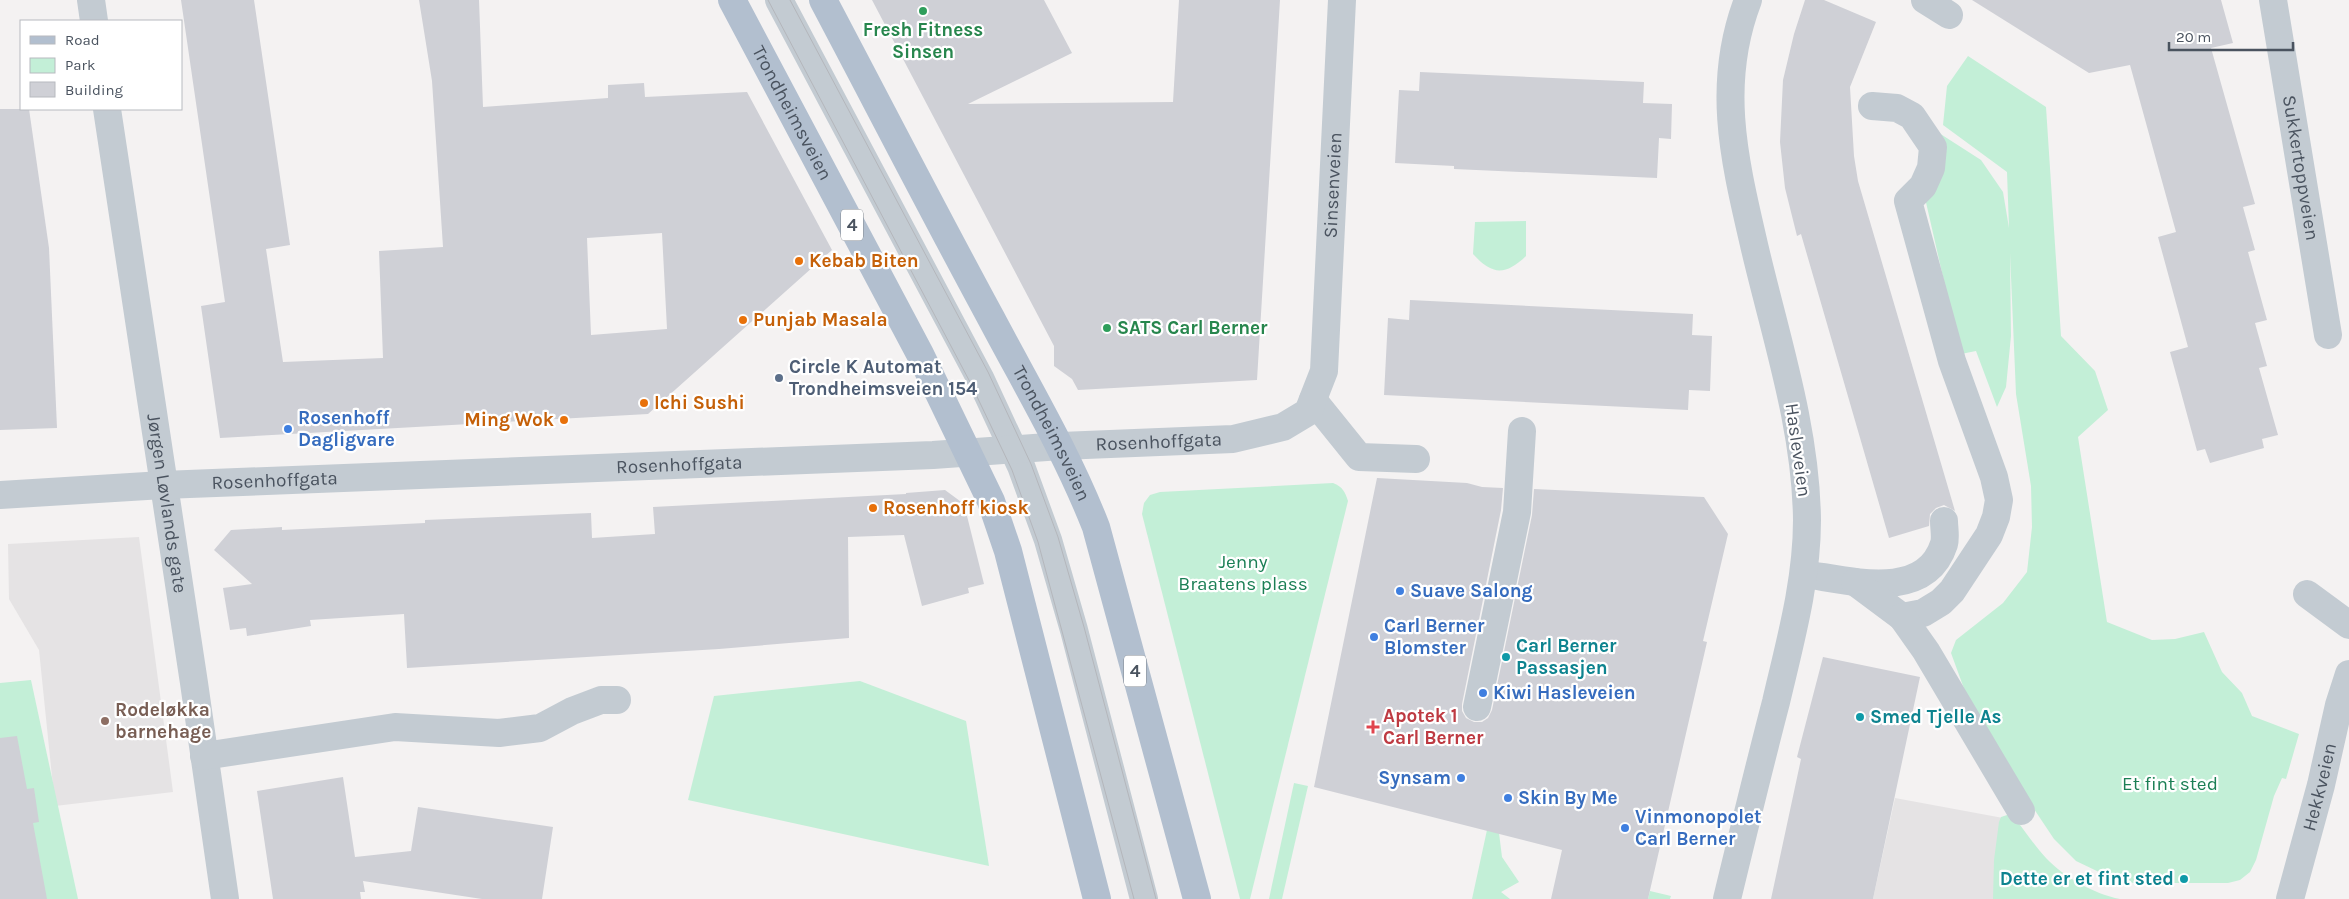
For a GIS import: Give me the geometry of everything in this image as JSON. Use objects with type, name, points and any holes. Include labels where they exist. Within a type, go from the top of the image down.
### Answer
[{"type":"main road","name":"Trondheimsveien","points":[[732,0],[916,345],[991,501],[1008,551],[1097,899]]},
{"type":"main road","name":"Trondheimsveien","points":[[823,0],[990,318],[1061,446],[1096,527],[1197,899]]},
{"type":"street","points":[[91,0],[94,20]]},
{"type":"street","points":[[779,0],[980,378],[1014,450],[1037,507],[1051,549],[1144,899]]},
{"type":"street","name":"Sinsenveien","points":[[1324,371],[1342,0]]},
{"type":"street","name":"Hasleveien","points":[[1727,899],[1792,636],[1804,574],[1807,520],[1803,461],[1798,432],[1744,203],[1731,127],[1730,69],[1734,43],[1748,0]]},
{"type":"street","points":[[1925,0],[1949,15]]},
{"type":"street","name":"Sukkertoppveien","points":[[2273,0],[2328,336]]},
{"type":"street","points":[[1872,106],[1897,108],[1912,116],[1933,147],[1930,168],[1923,186],[1908,201],[1952,361],[1994,477],[1999,500],[1996,517],[1989,535],[1952,591],[1941,602],[1923,613],[1902,617]]},
{"type":"street","name":"Jørgen Løvlands gate","points":[[107,110],[225,899]]},
{"type":"street","name":"Rosenhoffgata","points":[[0,495],[163,485],[968,453],[1061,446],[1233,439],[1283,427],[1308,412],[1324,371]]},
{"type":"street","points":[[1313,400],[1359,457],[1416,459]]},
{"type":"street","points":[[1477,708],[1517,512],[1522,430]]},
{"type":"street","points":[[1804,574],[1882,584],[1900,582],[1915,577],[1926,570],[1938,558],[1944,542],[1944,521]]},
{"type":"street","points":[[1855,582],[1902,617],[1926,651],[2021,811]]},
{"type":"street","points":[[2307,594],[2349,625]]},
{"type":"street","name":"Hekkveien","points":[[2290,899],[2321,785],[2339,705],[2349,674]]},
{"type":"street","points":[[204,756],[395,727],[499,733],[540,728],[572,711],[601,700],[617,700]]},
{"type":"shaded area","name":"Rodeløkka barnehage","points":[[139,537],[173,792],[55,806],[39,650],[9,599],[8,544]]},
{"type":"shaded area","points":[[1895,798],[2003,818],[2026,845],[2093,899],[1873,899]]},
{"type":"green space","name":"Et fint sted","points":[[1968,56],[2046,107],[2061,336],[2095,371],[2108,410],[2078,437],[2107,622],[2152,640],[2175,639],[2204,632],[2222,672],[2242,693],[2252,716],[2299,734],[2286,779],[2282,778],[2274,796],[2256,860],[2250,872],[2240,880],[2228,883],[2133,883],[2099,872],[2076,861],[2054,839],[2030,803],[1966,694],[1951,653],[1956,640],[2003,603],[2027,572],[2032,527],[2031,486],[2016,394],[2010,253],[2011,336],[2006,387],[1997,407],[1976,351],[1961,354],[1925,198],[1939,133],[1981,160],[2003,192],[2009,228],[2007,172],[1943,125],[1947,86]]},
{"type":"green space","points":[[1526,221],[1526,256],[1512,267],[1505,270],[1493,269],[1486,266],[1473,254],[1475,222]]},
{"type":"green space","name":"Jenny Braatens plass","points":[[1333,483],[1343,490],[1348,501],[1250,899],[1240,899],[1142,514],[1144,503],[1150,495],[1160,492]]},
{"type":"green space","points":[[31,680],[78,899],[0,899],[0,683]]},
{"type":"green space","points":[[860,681],[966,721],[989,866],[688,800],[714,696]]},
{"type":"green space","points":[[1294,783],[1308,786],[1282,899],[1269,899]]},
{"type":"green space","points":[[2012,815],[2041,853],[2070,878],[2090,889],[2120,899],[1993,899],[1994,860],[1999,822],[2001,817]]},
{"type":"green space","points":[[1487,830],[1499,833],[1502,857],[1519,882],[1501,892],[1510,899],[1472,899]]},
{"type":"green space","points":[[1650,891],[1671,896],[1670,899],[1648,899]]},
{"type":"building","points":[[181,0],[254,0],[290,245],[266,249],[283,362],[383,358],[379,251],[443,247],[432,81],[419,0],[479,0],[483,107],[608,98],[608,85],[644,83],[645,97],[747,92],[832,250],[648,414],[220,438],[201,306],[225,302]],"holes":[[[662,233],[667,329],[591,335],[587,238]]]},
{"type":"building","points":[[872,0],[1044,0],[1072,53],[968,104],[1173,102],[1179,0],[1280,0],[1257,380],[1078,390],[1072,379],[1054,366],[1054,346]]},
{"type":"building","points":[[1805,0],[1824,0],[1876,22],[1850,87],[1854,156],[1858,181],[1955,511],[1944,505],[1936,508],[1930,514],[1929,526],[1889,538],[1801,234],[1797,236],[1785,188],[1780,142],[1783,80],[1794,34]]},
{"type":"building","points":[[1972,0],[2221,0],[2233,43],[2211,48],[2255,204],[2243,207],[2255,250],[2248,252],[2267,320],[2255,323],[2267,366],[2259,368],[2278,435],[2262,439],[2264,448],[2210,463],[2205,449],[2197,451],[2170,352],[2188,347],[2158,237],[2176,232],[2130,65],[2089,73]]},
{"type":"building","points":[[1420,72],[1644,82],[1643,103],[1672,104],[1671,139],[1659,138],[1657,178],[1454,169],[1454,166],[1395,163],[1399,90],[1419,91]]},
{"type":"building","points":[[0,109],[20,109],[29,110],[49,248],[57,428],[0,430]]},
{"type":"building","points":[[1410,300],[1693,314],[1692,335],[1712,336],[1710,391],[1689,390],[1688,410],[1384,395],[1388,318],[1409,320]]},
{"type":"building","points":[[1377,478],[1467,483],[1482,487],[1503,488],[1501,510],[1462,704],[1462,711],[1466,718],[1474,722],[1482,722],[1488,718],[1492,710],[1532,515],[1534,489],[1704,497],[1728,534],[1703,641],[1707,642],[1648,899],[1551,899],[1562,850],[1314,787]]},
{"type":"building","points":[[945,490],[964,504],[984,584],[968,588],[969,593],[922,606],[904,535],[848,537],[849,638],[719,649],[407,668],[404,614],[310,620],[311,626],[247,636],[246,628],[230,630],[223,588],[252,584],[214,550],[231,530],[282,527],[282,530],[425,523],[425,520],[591,513],[592,538],[655,534],[653,507],[906,494]]},
{"type":"building","points":[[1823,657],[1920,677],[1873,899],[1771,899],[1801,759],[1797,757]]},
{"type":"building","points":[[17,736],[27,789],[34,788],[39,822],[33,823],[47,899],[0,899],[0,738]]},
{"type":"building","points":[[343,777],[355,857],[411,851],[418,807],[553,827],[542,899],[482,899],[363,881],[365,892],[360,892],[361,899],[273,899],[257,791]]},
{"type":"tram line","points":[[768,0],[970,382],[1012,470],[1038,542],[1134,899]]},
{"type":"tram line","points":[[790,0],[988,372],[1031,464],[1058,537],[1084,627],[1156,899]]},
{"type":"place","name":"Fresh Fitness Sinsen","points":[[923,11]]},
{"type":"place","name":"Kebab Biten","points":[[799,261]]},
{"type":"place","name":"Punjab Masala","points":[[743,320]]},
{"type":"place","name":"SATS Carl Berner","points":[[1107,328]]},
{"type":"place","name":"Circle K Automat Trondheimsveien 154","points":[[779,378]]},
{"type":"place","name":"Ichi Sushi","points":[[644,403]]},
{"type":"place","name":"Ming Wok","points":[[564,420]]},
{"type":"place","name":"Rosenhoff Dagligvare","points":[[288,429]]},
{"type":"place","name":"Rosenhoff kiosk","points":[[873,508]]},
{"type":"place","name":"Suave Salong","points":[[1400,591]]},
{"type":"place","name":"Carl Berner Blomster","points":[[1374,637]]},
{"type":"place","name":"Carl Berner Passasjen","points":[[1506,657]]},
{"type":"place","name":"Kiwi Hasleveien","points":[[1483,693]]},
{"type":"place","name":"Smed Tjelle As","points":[[1860,717]]},
{"type":"place","name":"Rodeløkka barnehage","points":[[105,721]]},
{"type":"place","name":"Apotek 1 Carl Berner","points":[[1373,727]]},
{"type":"place","name":"Synsam","points":[[1461,778]]},
{"type":"place","name":"Skin By Me","points":[[1508,798]]},
{"type":"place","name":"Vinmonopolet Carl Berner","points":[[1625,828]]},
{"type":"place","name":"Dette er et fint sted","points":[[2184,879]]}]
